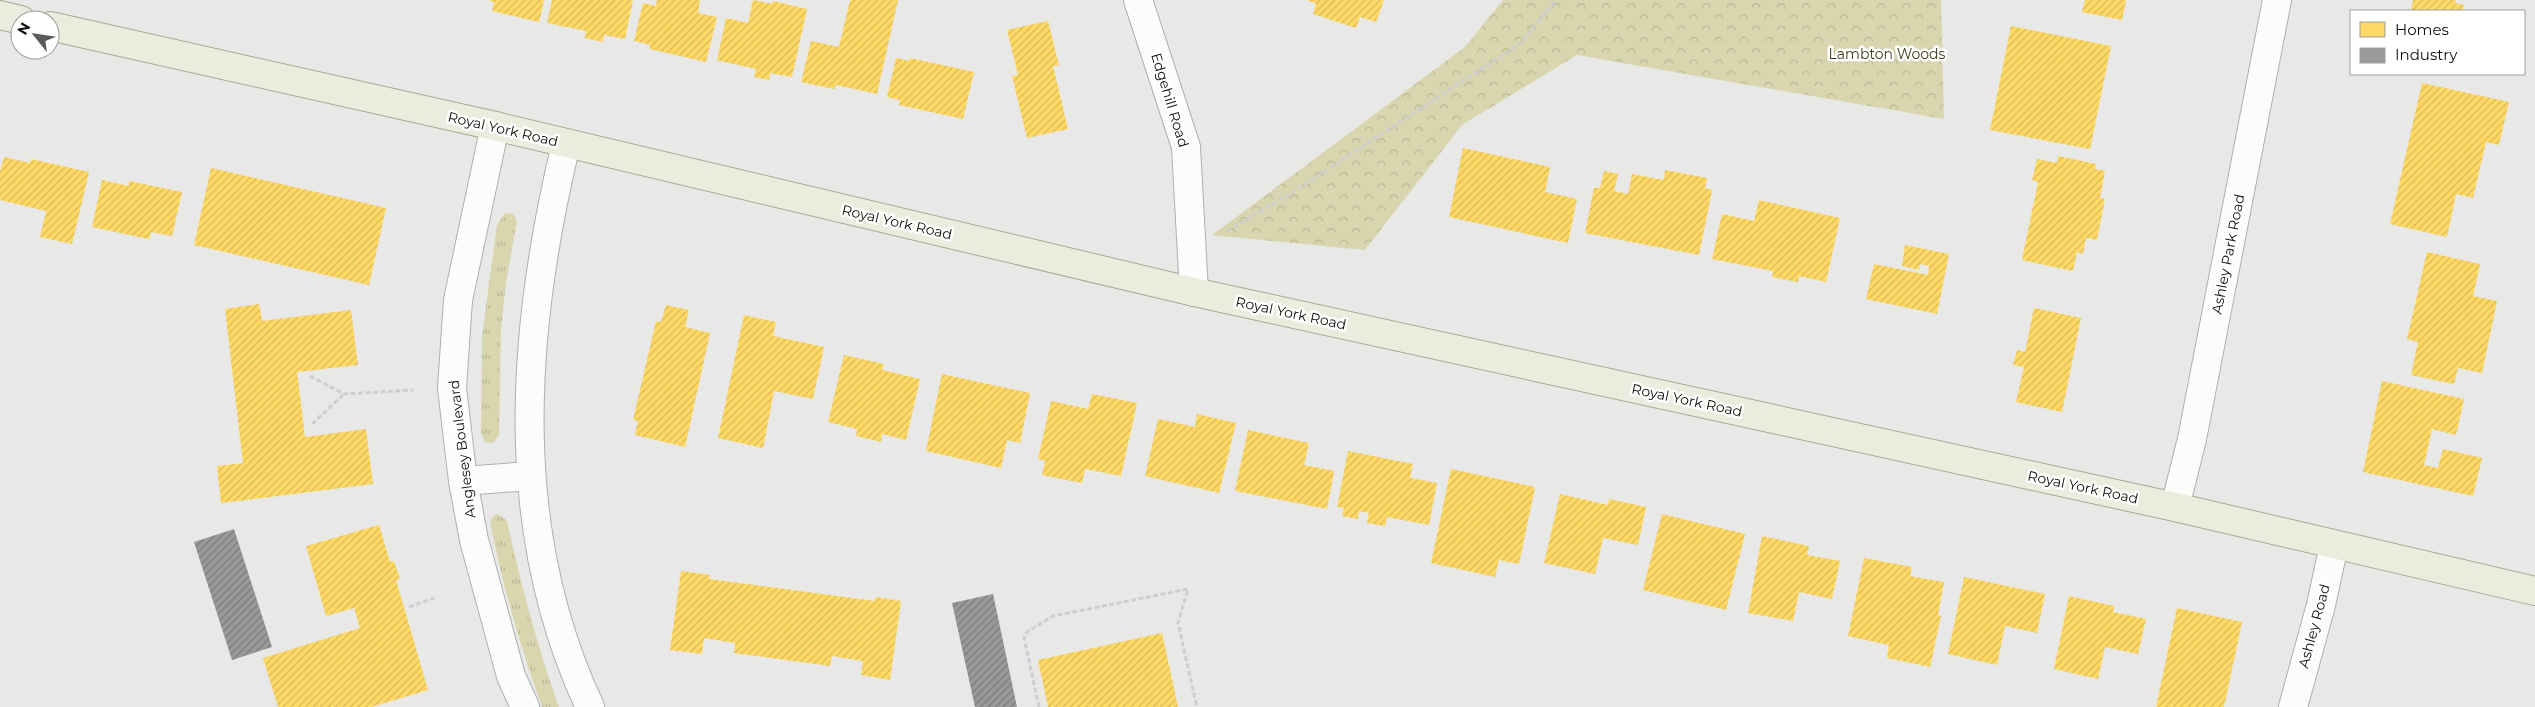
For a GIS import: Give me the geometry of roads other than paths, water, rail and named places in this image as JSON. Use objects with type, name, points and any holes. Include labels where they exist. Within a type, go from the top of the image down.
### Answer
[{"type":"main road","name":"Royal York Road","points":[[60,28],[495,126],[1194,292],[2176,507],[2535,591]]},
{"type":"street","name":"Edgehill Road","points":[[1138,0],[1186,147],[1194,292]]},
{"type":"street","name":"Ashley Park Road","points":[[2176,507],[2192,439],[2277,0]]},
{"type":"street","name":"Anglesey Boulevard","points":[[495,126],[458,300],[452,388],[463,481],[474,540],[511,676],[525,707]]},
{"type":"street","points":[[566,144],[550,212],[528,385],[530,476],[538,542],[554,610],[590,707]]},
{"type":"street","points":[[463,481],[530,476]]},
{"type":"street","name":"Ashley Road","points":[[2293,707],[2321,606],[2334,545]]},
{"type":"park label","name":"Lambton Woods","points":[[1887,54]]}]
